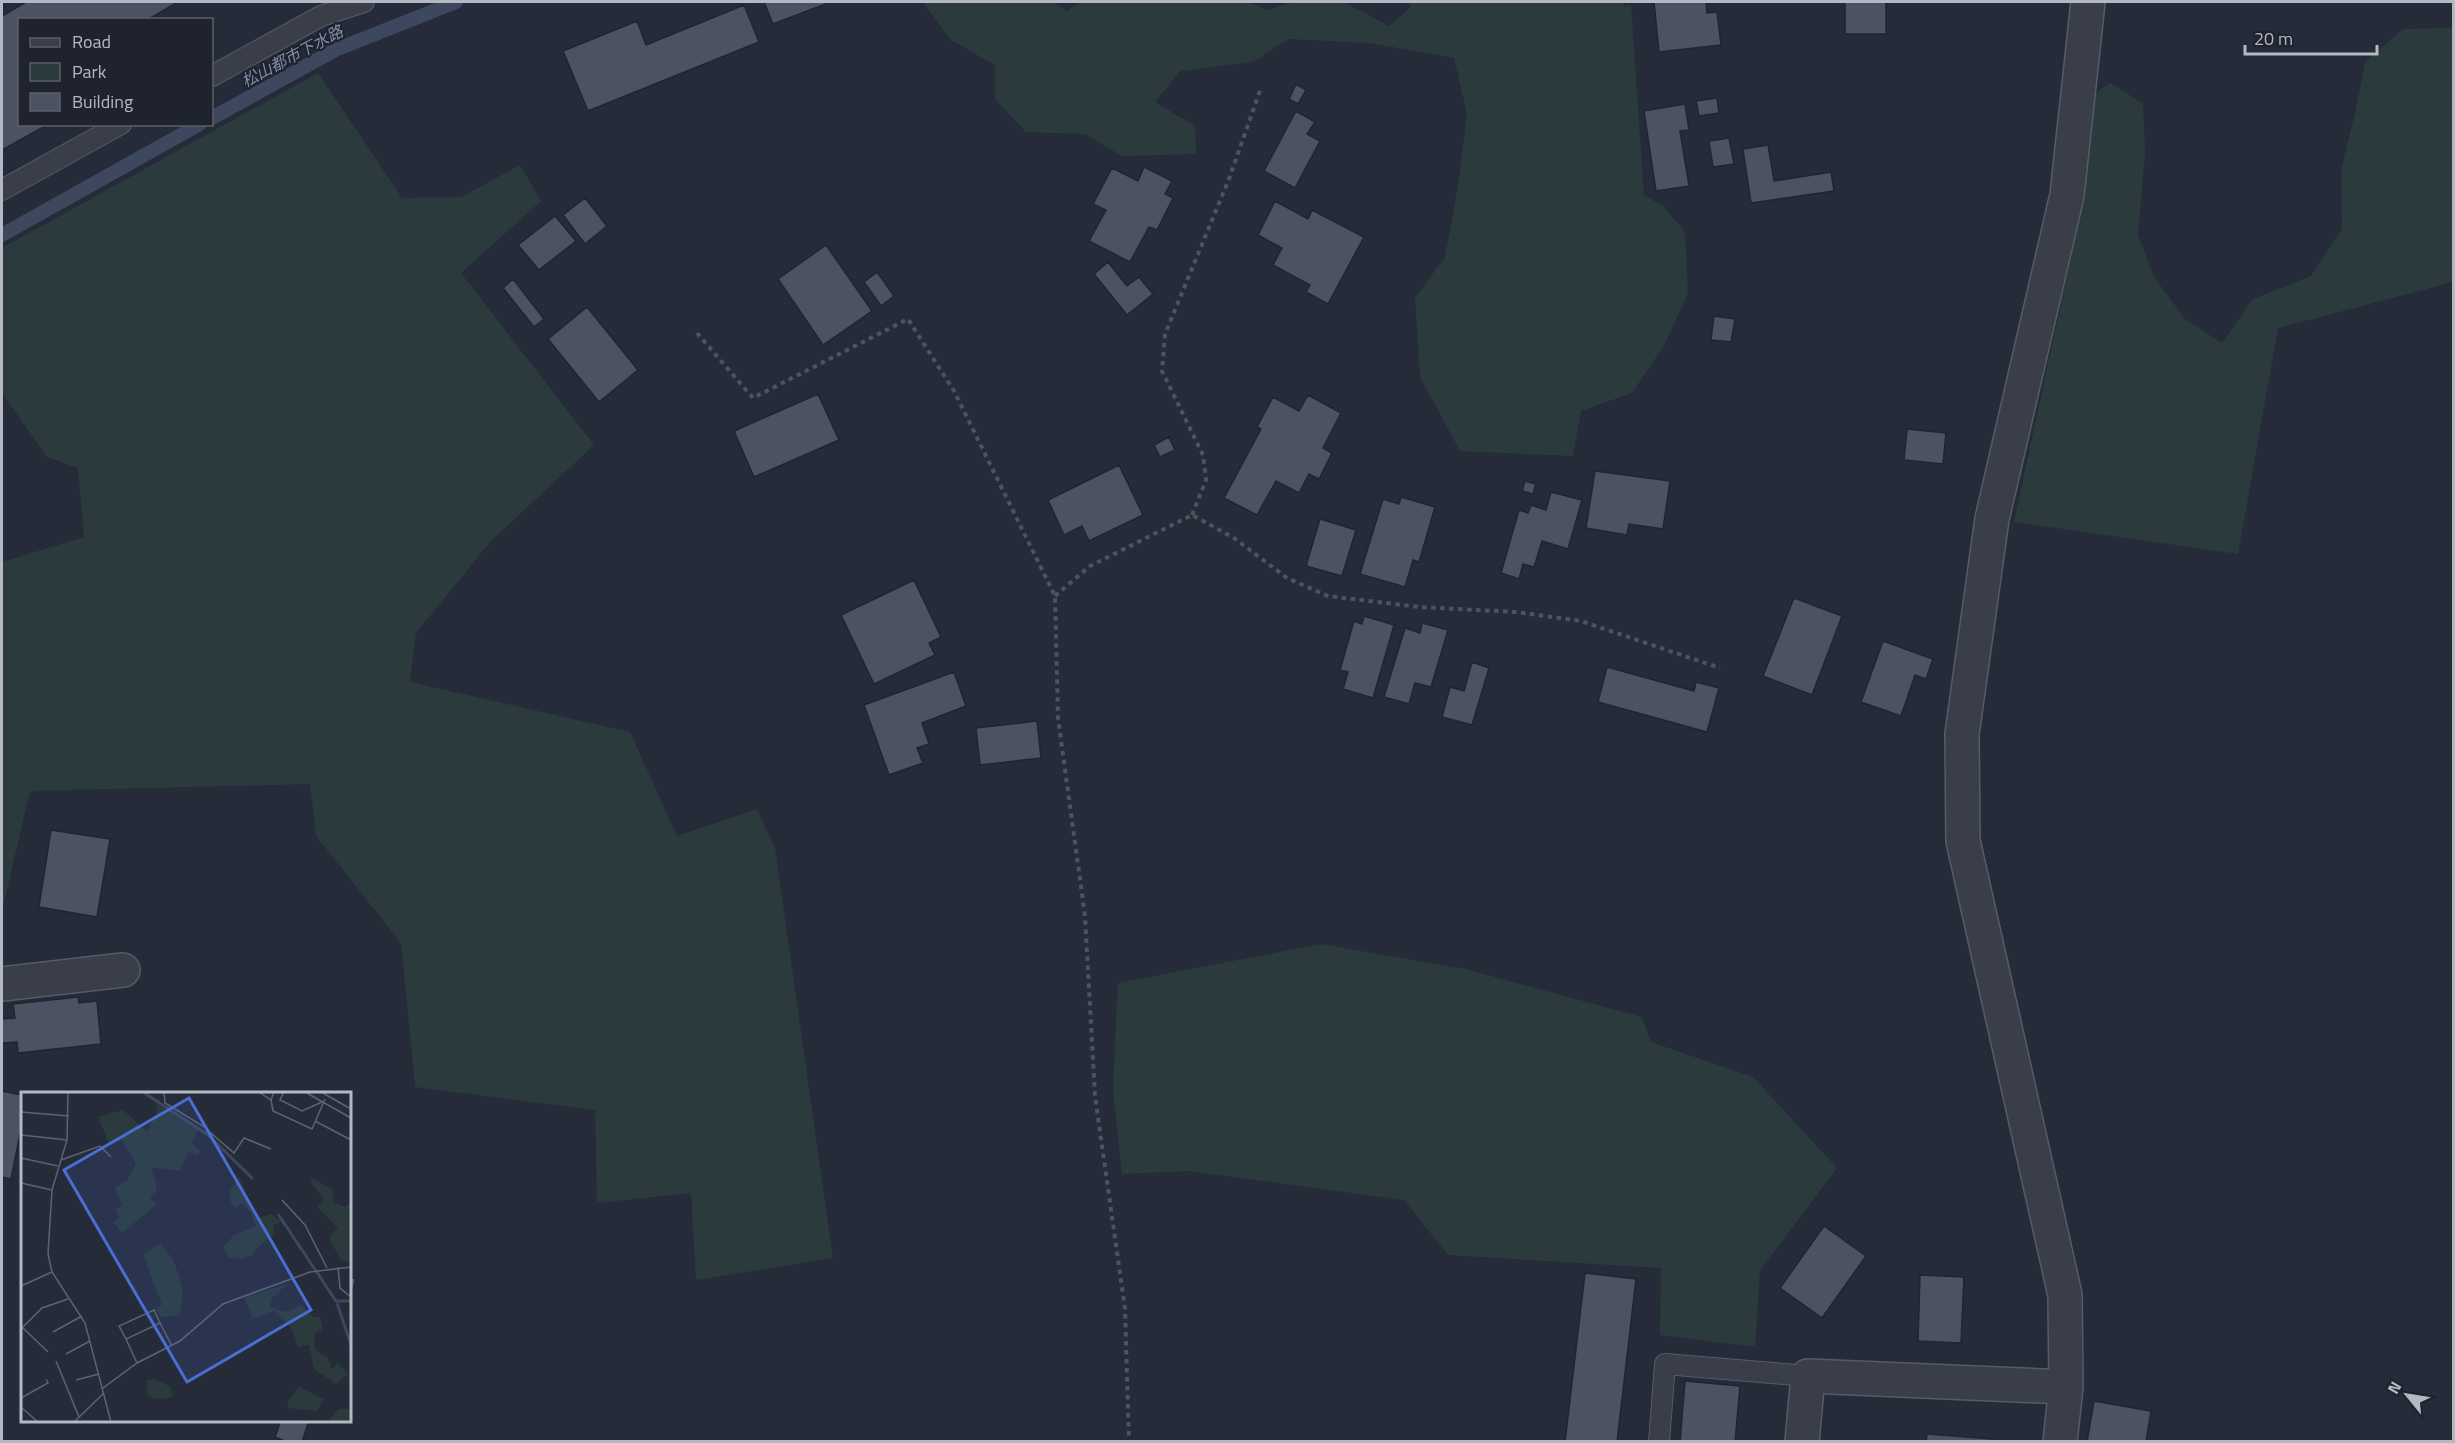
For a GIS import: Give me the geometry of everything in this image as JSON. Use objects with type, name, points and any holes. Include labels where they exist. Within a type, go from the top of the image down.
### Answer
[{"type":"street","points":[[2060,1442],[2066,1387],[2065,1295],[1963,841],[1962,734],[1992,519],[2067,195],[2088,2]]},
{"type":"street","points":[[2,984],[123,970]]},
{"type":"street","points":[[1802,1442],[1808,1376],[2066,1387]]},
{"type":"lane","points":[[213,75],[321,16],[364,2]]},
{"type":"lane","points":[[2,190],[118,126]]},
{"type":"lane","points":[[1659,1442],[1665,1364],[1808,1376]]},
{"type":"path","points":[[1055,596],[1090,566],[1192,515],[1206,480],[1203,455],[1162,371],[1165,334],[1229,179],[1261,88]]},
{"type":"path","points":[[697,333],[753,398],[908,319],[954,390],[1055,596],[1058,718],[1085,916],[1095,1096],[1125,1309],[1129,1442]]},
{"type":"path","points":[[1192,515],[1234,538],[1287,578],[1328,596],[1419,607],[1516,612],[1581,621],[1720,668]]},
{"type":"green space","points":[[923,2],[1054,2],[1067,11],[1080,2],[1250,2],[1267,10],[1294,2],[1344,2],[1389,26],[1410,8],[1410,2],[1623,2],[1624,7],[1631,5],[1644,195],[1664,207],[1685,232],[1688,293],[1665,344],[1632,393],[1581,411],[1573,456],[1460,451],[1420,377],[1415,298],[1445,257],[1458,186],[1467,114],[1454,58],[1370,43],[1288,39],[1253,62],[1180,71],[1155,102],[1195,126],[1196,154],[1122,156],[1085,134],[1026,132],[995,99],[995,65],[951,40]]},
{"type":"green space","points":[[2453,28],[2453,282],[2278,328],[2238,554],[2014,522],[2083,202],[2093,95],[2110,83],[2143,103],[2145,153],[2138,235],[2154,277],[2185,319],[2222,343],[2253,299],[2311,276],[2342,229],[2341,171],[2365,62],[2403,29]]},
{"type":"green space","points":[[318,73],[402,198],[461,197],[520,165],[541,201],[461,273],[594,445],[491,541],[416,633],[410,682],[630,732],[677,836],[757,809],[775,848],[833,1258],[696,1280],[691,1193],[597,1203],[595,1110],[415,1087],[401,943],[316,836],[310,784],[30,791],[2,911],[2,562],[84,537],[78,468],[47,457],[2,393],[2,248]]},
{"type":"green space","points":[[1321,944],[1465,969],[1642,1017],[1651,1042],[1753,1077],[1837,1168],[1760,1270],[1755,1347],[1660,1335],[1661,1268],[1448,1255],[1404,1200],[1189,1171],[1122,1174],[1113,1091],[1118,983]]},
{"type":"building","points":[[26,2],[178,2],[150,18],[18,18],[18,126],[45,126],[2,150],[2,16]]},
{"type":"building","points":[[764,2],[831,2],[773,24]]},
{"type":"building","points":[[1654,2],[1706,2],[1707,13],[1717,12],[1721,45],[1659,52]]},
{"type":"building","points":[[1845,2],[1886,2],[1886,34],[1845,34]]},
{"type":"building","points":[[744,5],[759,42],[588,111],[563,51],[637,21],[646,45]]},
{"type":"building","points":[[1296,84],[1306,90],[1298,104],[1289,99]]},
{"type":"building","points":[[1717,98],[1719,113],[1699,116],[1696,101]]},
{"type":"building","points":[[1685,104],[1689,130],[1680,131],[1689,186],[1656,191],[1644,111]]},
{"type":"building","points":[[1296,111],[1315,122],[1307,134],[1320,141],[1295,188],[1264,171]]},
{"type":"building","points":[[1729,138],[1734,164],[1713,167],[1709,141]]},
{"type":"building","points":[[1768,145],[1774,181],[1831,172],[1834,191],[1751,203],[1743,149]]},
{"type":"building","points":[[1144,167],[1172,181],[1165,194],[1173,198],[1157,230],[1149,227],[1130,262],[1089,241],[1106,210],[1093,204],[1112,168],[1138,181]]},
{"type":"building","points":[[585,198],[607,226],[585,244],[563,215]]},
{"type":"building","points":[[1275,201],[1308,219],[1312,210],[1364,237],[1328,304],[1306,292],[1310,285],[1273,265],[1282,248],[1258,235]]},
{"type":"building","points":[[555,216],[576,241],[539,270],[518,245]]},
{"type":"building","points":[[826,245],[872,311],[823,345],[778,279]]},
{"type":"building","points":[[1108,262],[1127,286],[1139,277],[1153,294],[1127,315],[1094,274]]},
{"type":"building","points":[[877,272],[894,296],[881,306],[864,282]]},
{"type":"building","points":[[513,279],[544,319],[534,327],[503,288]]},
{"type":"building","points":[[587,307],[638,370],[599,402],[548,339]]},
{"type":"building","points":[[1714,316],[1735,319],[1731,342],[1711,340]]},
{"type":"building","points":[[818,394],[839,440],[754,477],[734,431]]},
{"type":"building","points":[[1308,395],[1341,413],[1323,448],[1332,453],[1319,479],[1309,474],[1299,493],[1276,481],[1257,515],[1224,498],[1261,429],[1257,427],[1273,397],[1299,411]]},
{"type":"building","points":[[1907,429],[1946,433],[1943,464],[1904,460]]},
{"type":"building","points":[[1169,437],[1175,450],[1160,457],[1154,445]]},
{"type":"building","points":[[1119,465],[1143,515],[1089,541],[1082,526],[1064,535],[1048,500]]},
{"type":"building","points":[[1595,471],[1670,481],[1663,529],[1629,524],[1627,535],[1586,528]]},
{"type":"building","points":[[1525,481],[1536,484],[1533,494],[1522,491]]},
{"type":"building","points":[[1551,492],[1582,500],[1568,549],[1542,541],[1534,567],[1523,564],[1519,579],[1501,573],[1519,510],[1528,513],[1531,505],[1546,510]]},
{"type":"building","points":[[1401,497],[1435,507],[1419,562],[1413,560],[1405,587],[1360,574],[1383,499],[1399,504]]},
{"type":"building","points":[[1320,519],[1356,530],[1342,576],[1306,566]]},
{"type":"building","points":[[914,580],[941,637],[929,643],[935,655],[874,684],[841,615]]},
{"type":"building","points":[[1794,598],[1842,616],[1812,695],[1763,676]]},
{"type":"building","points":[[1364,616],[1394,625],[1373,698],[1343,689],[1348,672],[1340,670],[1354,621],[1362,624]]},
{"type":"building","points":[[1422,623],[1448,630],[1431,687],[1415,683],[1409,704],[1384,697],[1405,628],[1420,633]]},
{"type":"building","points":[[1883,641],[1933,659],[1926,679],[1915,675],[1901,716],[1861,702]]},
{"type":"building","points":[[1472,662],[1489,668],[1472,725],[1442,717],[1450,687],[1464,691]]},
{"type":"building","points":[[1607,667],[1694,691],[1696,682],[1719,688],[1707,732],[1598,702]]},
{"type":"building","points":[[954,672],[966,706],[922,723],[929,744],[917,748],[923,763],[889,775],[864,705]]},
{"type":"building","points":[[1037,721],[1041,758],[980,765],[976,728]]},
{"type":"building","points":[[51,830],[110,839],[97,917],[39,907]]},
{"type":"building","points":[[78,997],[79,1003],[97,1001],[101,1044],[18,1053],[17,1042],[2,1043],[2,1019],[15,1018],[13,1004]]},
{"type":"building","points":[[2,1091],[21,1095],[21,1129],[11,1179],[2,1177]]},
{"type":"building","points":[[1824,1226],[1866,1256],[1822,1318],[1780,1288]]},
{"type":"building","points":[[1585,1273],[1636,1279],[1617,1442],[1565,1442]]},
{"type":"building","points":[[1920,1275],[1964,1277],[1961,1343],[1918,1341]]},
{"type":"building","points":[[351,1277],[356,1279],[351,1297]]},
{"type":"building","points":[[1685,1381],[1740,1386],[1735,1442],[1680,1442]]},
{"type":"building","points":[[2094,1401],[2151,1411],[2146,1442],[2087,1442]]},
{"type":"building","points":[[280,1422],[308,1422],[302,1442],[287,1442],[275,1437]]},
{"type":"building","points":[[1927,1434],[1992,1439],[1992,1442],[1926,1442]]},
{"type":"waterway","name":"松山都市下水路","points":[[213,117],[335,50],[456,2]]},
{"type":"waterway","name":"松山都市下水路","points":[[2,235],[196,126]]}]
